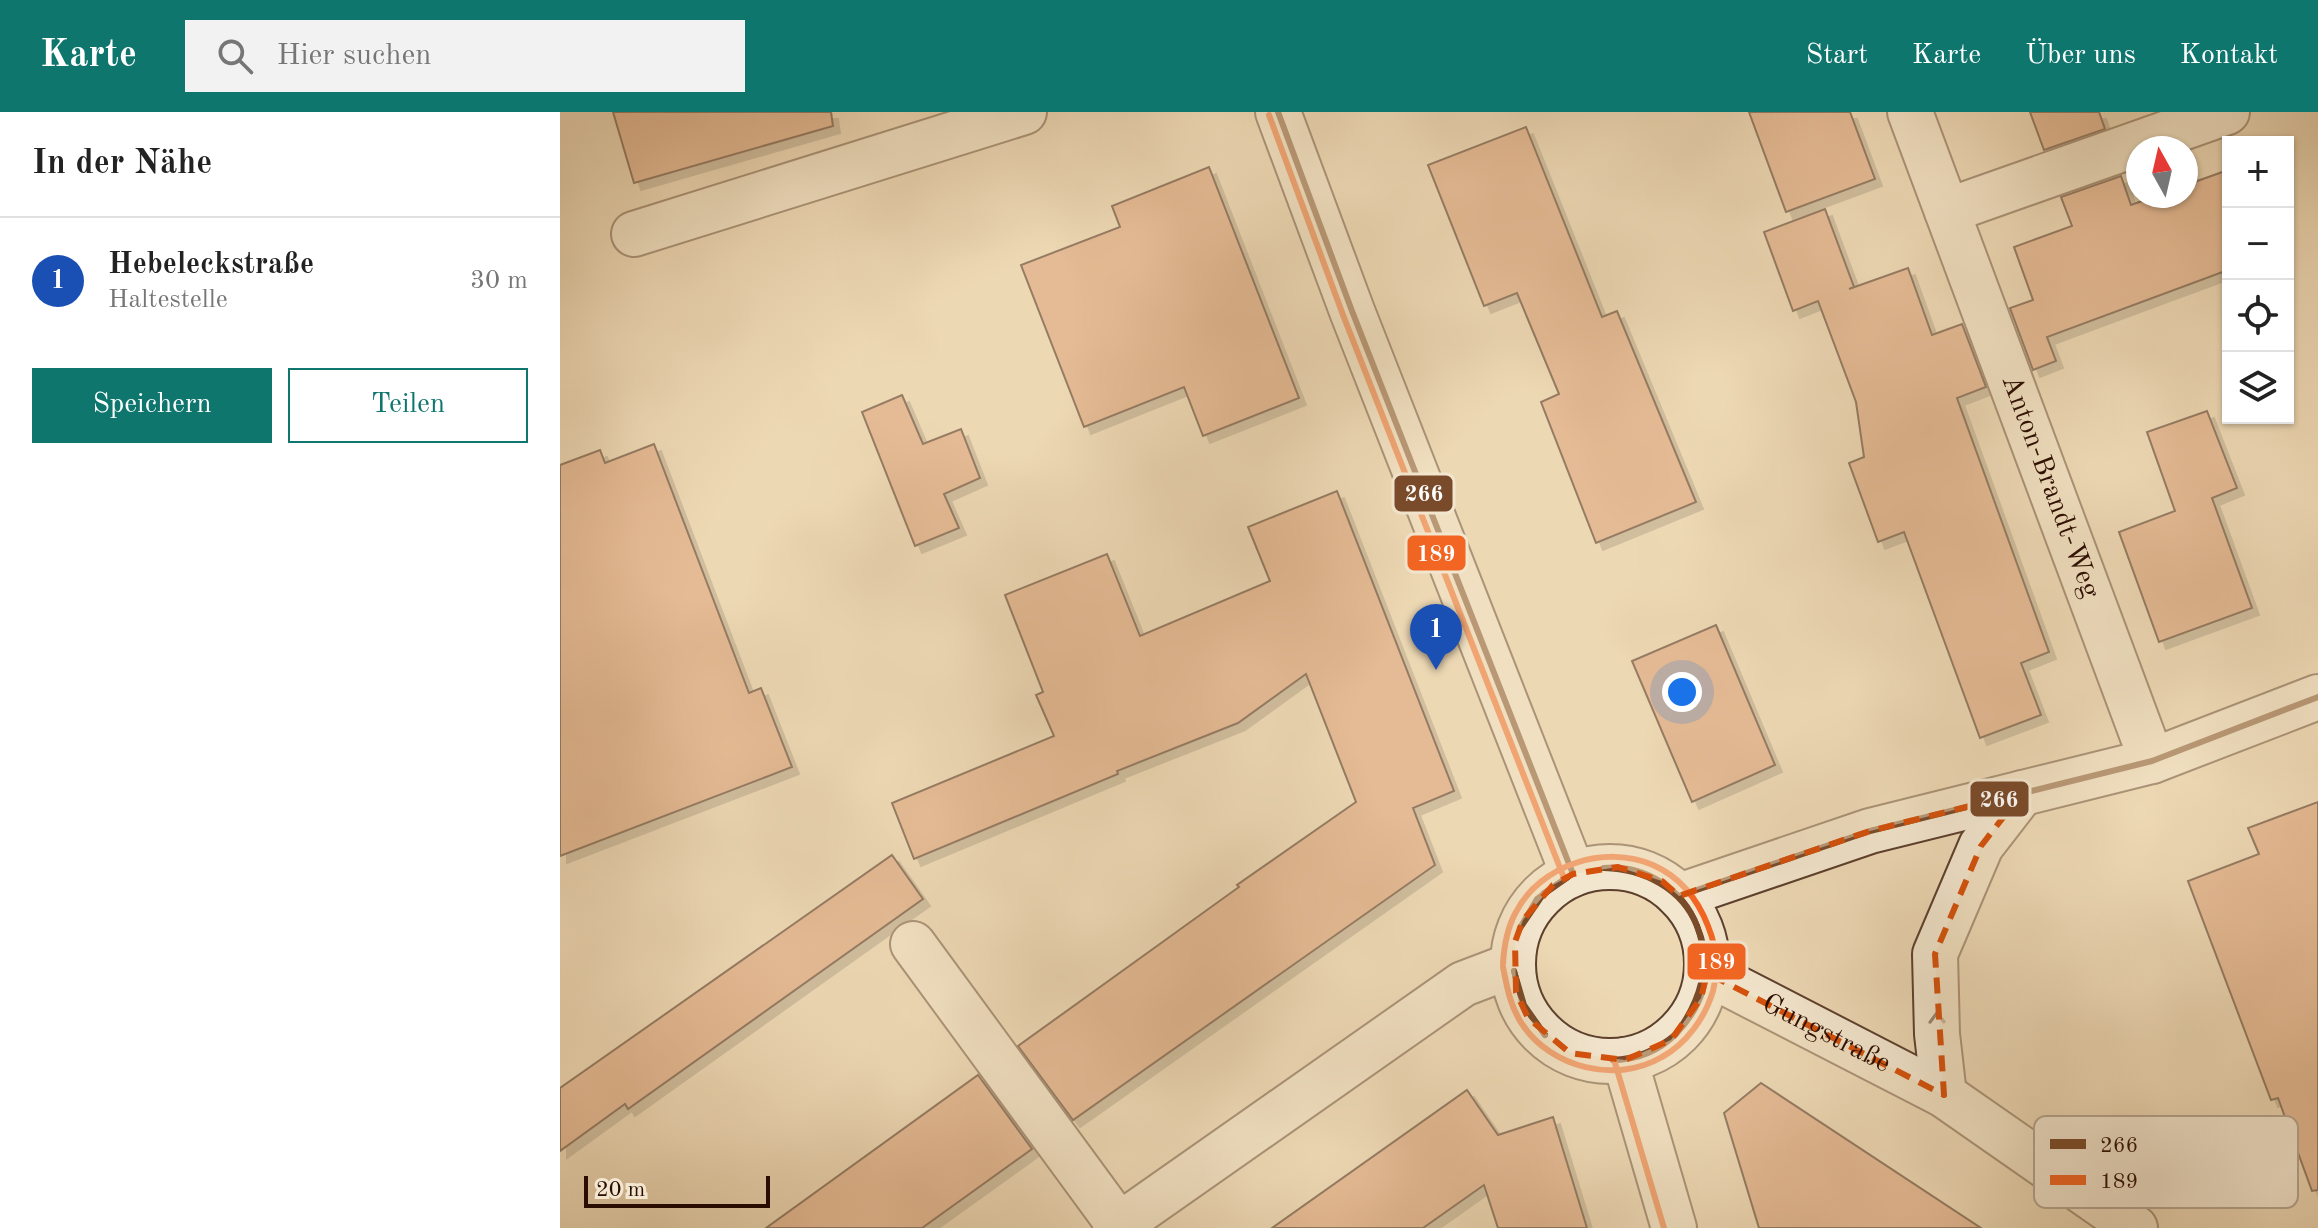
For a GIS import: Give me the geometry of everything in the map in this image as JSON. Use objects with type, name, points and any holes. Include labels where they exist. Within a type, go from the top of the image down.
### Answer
[{"type":"street","points":[[634,234],[939,125],[1024,112]]},
{"type":"street","points":[[1278,112],[1363,340],[1573,874]]},
{"type":"street","name":"Anton-Brandt-Weg","points":[[1910,112],[2152,761]]},
{"type":"street","points":[[1947,211],[2227,112]]},
{"type":"street","points":[[1679,896],[1870,831],[2152,761],[2318,697]]},
{"type":"street","points":[[1944,1095],[1937,1034],[1935,954],[1981,846],[2022,793]]},
{"type":"street","points":[[1618,867],[1662,881],[1679,896],[1701,931],[1707,973],[1701,998],[1671,1040],[1649,1053],[1625,1060],[1597,1060],[1570,1053],[1546,1038],[1528,1018],[1516,992],[1513,965],[1515,942],[1523,920],[1536,901],[1553,885],[1573,874],[1595,868],[1618,867]]},
{"type":"street","points":[[913,944],[1117,1226],[1463,984],[1513,965]]},
{"type":"street","name":"Gungstraße","points":[[1707,973],[1944,1095],[2034,1158]]},
{"type":"street","points":[[1625,1060],[1674,1228]]},
{"type":"street","name":"Gungstraße","points":[[2106,1208],[2135,1228]]},
{"type":"highlighted area","points":[[2022,793],[1981,846],[1935,954],[1944,1095],[1707,973],[1701,998],[1671,1040],[1625,1060],[1570,1053],[1528,1018],[1516,992],[1515,942],[1523,920],[1553,885],[1573,874],[1618,867],[1662,881],[1679,896],[1870,831]]},
{"type":"building","points":[[613,112],[831,112],[833,126],[634,183]]},
{"type":"building","points":[[1749,112],[1850,112],[1875,179],[1786,212]]},
{"type":"building","points":[[2030,112],[2099,112],[2105,129],[2044,150]]},
{"type":"building","points":[[1526,127],[1602,317],[1617,311],[1696,502],[1596,543],[1541,402],[1559,394],[1517,293],[1484,306],[1428,165]]},
{"type":"building","points":[[1209,167],[1299,398],[1203,436],[1184,387],[1084,427],[1021,265],[1120,227],[1112,206]]},
{"type":"building","points":[[2222,172],[2222,272],[2047,337],[2056,361],[2033,370],[2010,308],[2033,300],[2014,247],[2072,226],[2061,197],[2121,176],[2126,190],[2126,208],[2198,208],[2198,181]]},
{"type":"building","points":[[1825,209],[1854,287],[1849,289],[1908,268],[1932,335],[1962,324],[1986,387],[1957,398],[2049,652],[2021,663],[2041,715],[1980,738],[1904,532],[1878,542],[1849,463],[1864,457],[1856,402],[1818,301],[1793,311],[1764,232]]},
{"type":"building","points":[[902,395],[923,444],[961,429],[980,478],[944,494],[959,528],[915,546],[862,412]]},
{"type":"building","points":[[2207,411],[2237,488],[2212,498],[2252,608],[2159,642],[2119,532],[2175,511],[2147,432]]},
{"type":"building","points":[[654,444],[749,693],[761,688],[792,767],[560,856],[560,465],[600,450],[605,463]]},
{"type":"building","points":[[1337,491],[1454,791],[1413,808],[1435,865],[1073,1120],[1018,1046],[1356,802],[1306,674],[1238,723],[1117,771],[1118,774],[914,859],[892,803],[1054,736],[1036,695],[1043,692],[1005,595],[1107,554],[1140,636],[1270,581],[1248,527]]},
{"type":"building","points":[[1716,625],[1775,765],[1692,802],[1632,661]]},
{"type":"building","points":[[2318,802],[2318,1190],[2312,1191],[2298,1153],[2298,1116],[2285,1116],[2278,1098],[2271,1100],[2188,881],[2259,854],[2248,828]]},
{"type":"building","points":[[892,855],[923,899],[628,1109],[625,1104],[560,1151],[560,1088]]},
{"type":"building","points":[[978,1075],[1032,1149],[922,1228],[766,1228]]},
{"type":"building","points":[[1761,1083],[1981,1228],[1759,1228],[1724,1113]]},
{"type":"building","points":[[1467,1090],[1498,1135],[1553,1117],[1587,1228],[1498,1228],[1484,1185],[1423,1228],[1272,1228]]},
{"type":"transit line","name":"266","points":[[1278,112],[1352,311],[1573,874]]},
{"type":"transit line","name":"189","points":[[1269,115],[1343,315],[1564,878]]},
{"type":"transit line","name":"266","points":[[1679,896],[1870,831],[2152,761],[2318,697]]},
{"type":"transit line","name":"189","points":[[1503,964],[1506,937],[1513,918],[1527,896],[1541,882],[1576,863],[1615,857],[1653,865],[1687,890],[1708,926],[1716,967],[1715,983],[1705,1011],[1679,1045],[1644,1065],[1605,1070],[1567,1061],[1534,1039],[1515,1010],[1503,967]]},
{"type":"transit line","name":"266","points":[[1604,868],[1633,872],[1660,883],[1682,901],[1697,926]]},
{"type":"transit line","name":"266","points":[[1604,868],[1633,870],[1660,882],[1682,901],[1697,926]]},
{"type":"transit line","name":"266","points":[[1520,928],[1537,899],[1568,877]]},
{"type":"transit line","name":"266","points":[[1520,928],[1544,893],[1568,877]]},
{"type":"transit line","name":"266","points":[[1676,1034],[1692,1009],[1701,983],[1703,955],[1697,926]]},
{"type":"transit line","name":"266","points":[[1676,1034],[1695,1009],[1704,983],[1705,956],[1697,926]]},
{"type":"transit line","name":"266","points":[[1514,971],[1524,1005],[1545,1035]]},
{"type":"transit line","name":"266","points":[[1514,971],[1523,1005],[1545,1035]]},
{"type":"transit line","name":"266","points":[[1613,1060],[1647,1053],[1676,1034]]},
{"type":"transit line","name":"266","points":[[1613,1060],[1647,1052],[1676,1034]]},
{"type":"transit line","name":"189","points":[[1615,1063],[1664,1228]]},
{"type":"place","name":"Hebeleckstraße","points":[[1436,670]]}]
